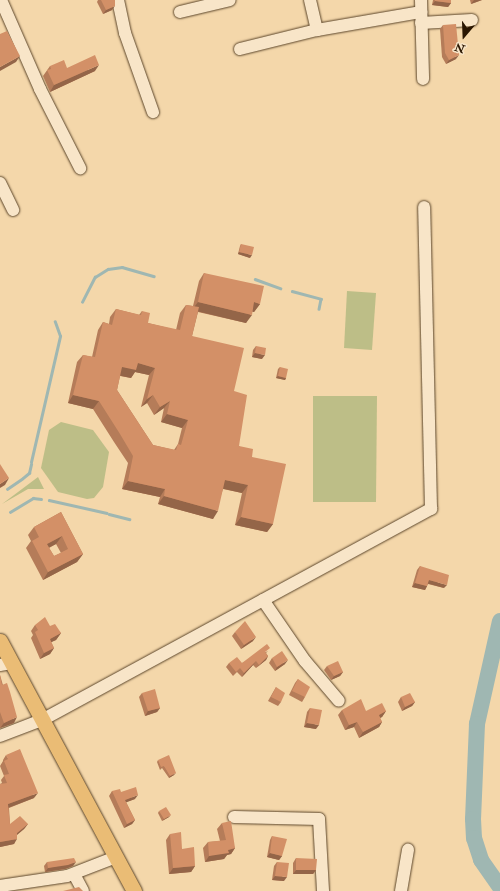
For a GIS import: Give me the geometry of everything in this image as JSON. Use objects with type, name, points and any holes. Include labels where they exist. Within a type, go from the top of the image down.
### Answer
[{"type":"main road","points":[[0,641],[5,664],[42,720],[134,891]]},
{"type":"street","points":[[1,0],[40,89],[80,168]]},
{"type":"street","points":[[118,0],[125,33],[153,112]]},
{"type":"street","points":[[180,12],[230,0]]},
{"type":"street","points":[[310,0],[317,30]]},
{"type":"street","points":[[421,12],[423,79]]},
{"type":"street","points":[[240,49],[317,30],[421,12],[472,20]]},
{"type":"street","points":[[0,183],[13,210]]},
{"type":"street","points":[[0,736],[42,720],[431,509],[424,207]]},
{"type":"street","points":[[263,600],[305,661],[339,701]]},
{"type":"street","points":[[234,816],[319,819],[323,891]]},
{"type":"street","points":[[401,891],[408,850]]},
{"type":"street","points":[[0,886],[74,874],[116,857]]},
{"type":"street","points":[[74,874],[83,891]]},
{"type":"green space","points":[[347,291],[376,293],[372,350],[344,348]]},
{"type":"green space","points":[[313,396],[377,396],[376,502],[313,502]]},
{"type":"green space","points":[[61,422],[93,430],[109,452],[103,487],[94,498],[87,499],[58,492],[41,468],[49,430]]},
{"type":"green space","points":[[38,477],[44,489],[28,489],[2,504]]},
{"type":"building","points":[[101,0],[115,0],[115,6],[106,10]]},
{"type":"building","points":[[451,0],[451,3],[435,1]]},
{"type":"building","points":[[456,24],[459,55],[449,60],[445,53],[443,25]]},
{"type":"building","points":[[7,31],[20,56],[0,67],[0,34]]},
{"type":"building","points":[[95,55],[99,65],[54,85],[47,70],[51,69],[50,66],[64,60],[67,68]]},
{"type":"building","points":[[241,244],[254,247],[252,255],[239,252]]},
{"type":"building","points":[[204,273],[264,286],[260,304],[254,302],[252,315],[198,302]]},
{"type":"building","points":[[186,305],[199,307],[192,336],[244,348],[234,391],[247,395],[239,446],[253,449],[252,457],[286,464],[273,524],[241,517],[248,485],[225,480],[218,511],[164,496],[165,489],[128,481],[133,456],[99,401],[73,395],[83,355],[95,357],[103,322],[112,325],[116,309],[141,315],[142,311],[150,313],[148,323],[180,330]],"holes":[[[138,363],[155,368],[147,399],[153,395],[160,407],[170,401],[167,414],[188,420],[181,445],[178,444],[176,450],[153,445],[117,390],[122,367],[136,370]]]},
{"type":"building","points":[[256,346],[266,348],[265,355],[255,353]]},
{"type":"building","points":[[280,367],[288,369],[286,378],[278,376]]},
{"type":"building","points":[[0,464],[9,478],[0,484]]},
{"type":"building","points":[[61,512],[83,554],[48,572],[32,541],[39,537],[34,527]],"holes":[[[62,536],[68,549],[54,556],[47,544]]]},
{"type":"building","points":[[420,566],[449,575],[447,585],[429,580],[427,586],[415,583]]},
{"type":"building","points":[[45,617],[50,626],[55,624],[61,633],[50,639],[54,648],[44,653],[35,632],[38,630],[35,625]]},
{"type":"building","points":[[245,621],[256,637],[244,645],[235,632]]},
{"type":"building","points":[[267,644],[270,648],[265,652],[268,656],[259,665],[256,661],[244,673],[240,668],[236,672],[229,663],[237,657],[242,663]]},
{"type":"building","points":[[282,651],[288,660],[277,667],[272,658]]},
{"type":"building","points":[[338,661],[343,672],[334,676],[327,666]]},
{"type":"building","points":[[0,675],[2,685],[7,683],[17,717],[4,723],[0,712]]},
{"type":"building","points":[[298,679],[310,687],[305,697],[292,691]]},
{"type":"building","points":[[276,687],[285,693],[281,702],[271,697]]},
{"type":"building","points":[[155,689],[160,708],[148,711],[142,693]]},
{"type":"building","points":[[410,693],[415,702],[405,707],[401,697]]},
{"type":"building","points":[[361,699],[366,711],[382,703],[386,711],[379,715],[382,722],[363,732],[357,722],[349,725],[342,710]]},
{"type":"building","points":[[310,708],[322,710],[319,725],[307,723]]},
{"type":"building","points":[[20,749],[38,793],[8,804],[10,824],[20,816],[28,824],[17,833],[17,839],[0,842],[0,784],[7,783],[4,775],[9,774],[4,761],[8,759],[6,755]]},
{"type":"building","points":[[169,755],[176,773],[170,776],[164,766],[161,767],[158,760]]},
{"type":"building","points":[[136,787],[138,795],[125,800],[135,820],[127,824],[112,791],[120,789],[121,792]]},
{"type":"building","points":[[166,807],[171,815],[164,819],[159,811]]},
{"type":"building","points":[[231,821],[235,848],[228,850],[229,853],[209,856],[208,842],[226,840],[222,823]]},
{"type":"building","points":[[181,832],[182,849],[194,847],[195,866],[173,868],[170,834]]},
{"type":"building","points":[[272,836],[287,839],[282,856],[270,853]]},
{"type":"building","points":[[74,858],[76,862],[68,865],[48,868],[47,862]]},
{"type":"building","points":[[296,858],[317,859],[316,870],[296,870]]},
{"type":"building","points":[[277,862],[289,863],[287,877],[275,876]]},
{"type":"building","points":[[79,887],[83,891],[63,891]]},
{"type":"waterway","points":[[82,302],[95,277],[108,269],[122,267],[154,276]]},
{"type":"waterway","points":[[255,279],[280,288]]},
{"type":"waterway","points":[[292,291],[321,299],[319,309]]},
{"type":"waterway","points":[[31,462],[60,336],[55,322]]},
{"type":"waterway","points":[[23,478],[29,473],[31,464]]},
{"type":"waterway","points":[[7,489],[22,479]]},
{"type":"waterway","points":[[10,512],[33,498],[41,499]]},
{"type":"waterway","points":[[49,500],[107,513]]},
{"type":"waterway","points":[[109,514],[129,519]]},
{"type":"waterway","points":[[500,621],[477,724],[473,819],[474,838],[481,860],[500,887]]}]
